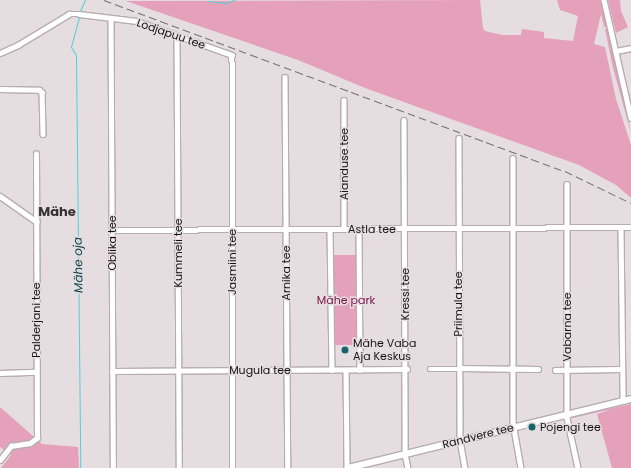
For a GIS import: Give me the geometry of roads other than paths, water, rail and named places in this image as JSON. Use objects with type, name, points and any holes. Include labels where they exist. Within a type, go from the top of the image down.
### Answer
[{"type":"main road","name":"Randvere tee","points":[[347,468],[631,399]]},
{"type":"street","points":[[604,0],[631,118]]},
{"type":"street","name":"Lodjapuu tee","points":[[0,53],[18,45],[69,14],[137,21],[177,37],[232,55]]},
{"type":"street","name":"Oblika tee","points":[[111,18],[113,468]]},
{"type":"street","name":"Kummeli tee","points":[[177,37],[179,468]]},
{"type":"street","points":[[616,51],[631,48]]},
{"type":"street","name":"Jasmiini tee","points":[[232,55],[231,229],[233,468]]},
{"type":"street","name":"Arnika tee","points":[[285,78],[288,468]]},
{"type":"street","points":[[0,90],[39,90],[42,92],[43,134]]},
{"type":"street","name":"Aianduse tee","points":[[344,100],[344,229]]},
{"type":"street","name":"Kressi tee","points":[[404,120],[406,369],[405,454],[408,468]]},
{"type":"street","name":"Priimula tee","points":[[459,138],[458,228],[461,369],[460,440],[465,468]]},
{"type":"street","name":"Palderjani tee","points":[[0,460],[14,444],[36,440],[36,154]]},
{"type":"street","points":[[513,158],[512,228],[514,427],[521,468]]},
{"type":"street","name":"Vabarna tee","points":[[567,184],[567,414],[578,468]]},
{"type":"street","points":[[0,196],[37,222]]},
{"type":"street","points":[[621,227],[622,401]]},
{"type":"street","name":"Astla tee","points":[[112,230],[631,227]]},
{"type":"street","points":[[330,229],[332,370]]},
{"type":"street","points":[[359,229],[360,370]]},
{"type":"street","name":"Mugula tee","points":[[112,371],[406,369]]},
{"type":"street","points":[[430,369],[538,369]]},
{"type":"street","points":[[554,370],[621,369]]},
{"type":"street","points":[[346,370],[347,468]]},
{"type":"street","points":[[0,373],[36,372]]},
{"type":"waterway","name":"Mähe oja","points":[[80,11],[85,0]]},
{"type":"waterway","points":[[208,1],[226,3],[234,0]]},
{"type":"waterway","name":"Mähe oja","points":[[79,17],[71,47],[76,55],[80,468]]},
{"type":"railway","points":[[104,0],[565,171],[631,203]]},
{"type":"place","name":"Mähe Vaba Aja Keskus","points":[[345,350]]},
{"type":"place","name":"Pojengi tee","points":[[532,427]]},
{"type":"district","name":"Mähe","points":[[57,212]]},
{"type":"park label","name":"Mähe park","points":[[346,300]]}]
